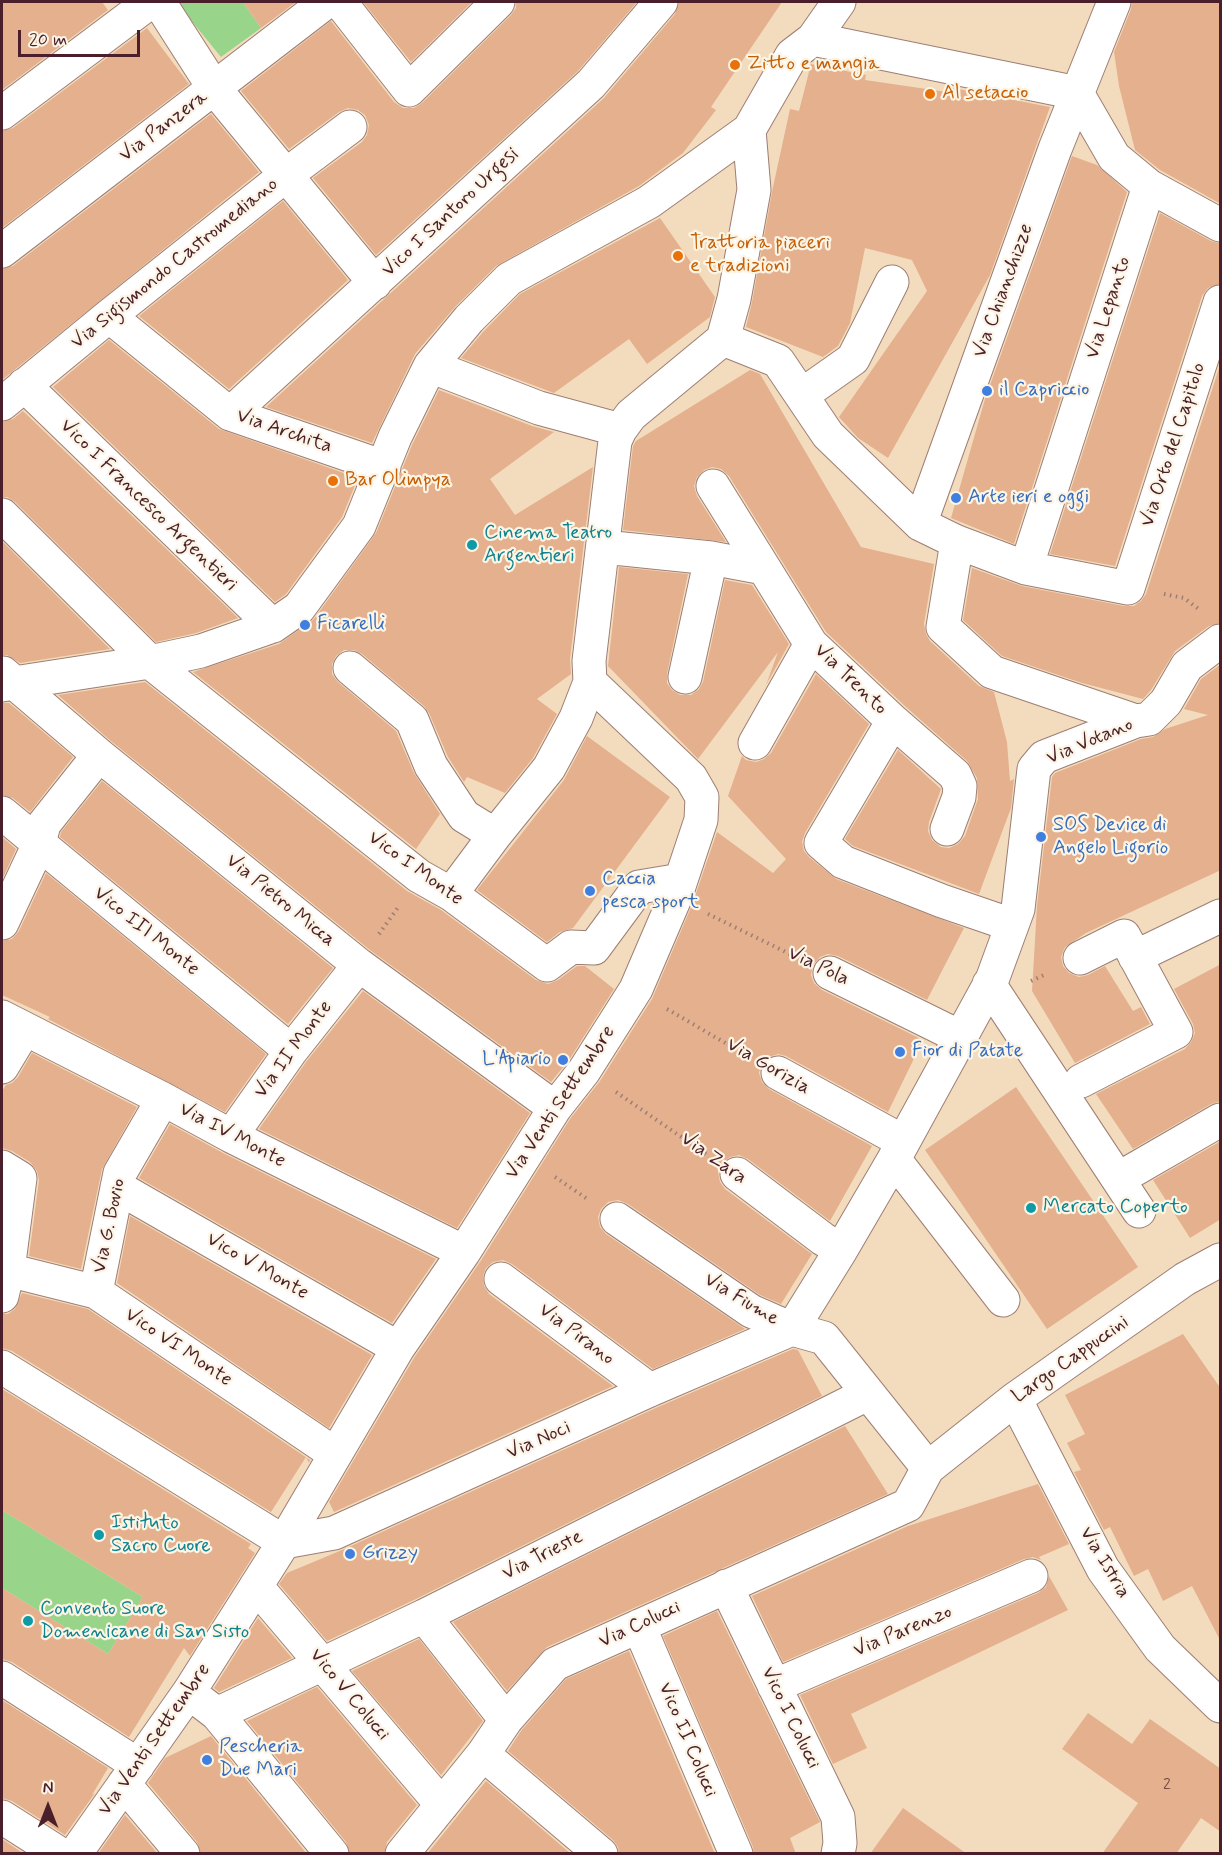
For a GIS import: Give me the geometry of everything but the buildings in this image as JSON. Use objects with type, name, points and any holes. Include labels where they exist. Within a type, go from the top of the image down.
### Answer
[{"type":"street","points":[[2,113],[150,2]]},
{"type":"street","points":[[159,2],[214,88],[375,283]]},
{"type":"street","name":"Via Panzera","points":[[2,251],[326,2]]},
{"type":"street","points":[[340,2],[409,90],[498,2]]},
{"type":"street","name":"Vico I Santoro Urgesi","points":[[230,414],[591,84],[661,2]]},
{"type":"street","points":[[5,680],[150,662],[201,651],[273,626],[299,608],[359,526],[395,437],[430,366],[469,319],[510,279],[649,202],[749,130],[792,55],[813,39],[839,2]]},
{"type":"street","name":"Via Chianchizze","points":[[920,524],[1055,149],[1114,2]]},
{"type":"street","points":[[813,39],[1077,93],[1114,158],[1149,186],[1221,225]]},
{"type":"street","name":"Via Sigismondo Castromediano","points":[[13,395],[286,175],[350,127]]},
{"type":"street","points":[[451,894],[549,768],[576,718],[590,682],[591,642],[615,441],[631,415],[723,339],[734,299],[754,190],[749,130]]},
{"type":"street","name":"Via Lepanto","points":[[1026,568],[1149,186]]},
{"type":"street","points":[[802,395],[853,359],[892,282]]},
{"type":"street","name":"Via Orto del Capitolo","points":[[1128,588],[1221,302]]},
{"type":"street","name":"Via Archita","points":[[109,316],[230,414],[384,466]]},
{"type":"street","points":[[723,339],[778,362],[828,435],[920,524],[957,542],[1026,568],[1128,588]]},
{"type":"street","points":[[430,366],[539,408],[620,430]]},
{"type":"street","name":"Vico I Francesco Argentieri","points":[[13,395],[273,626]]},
{"type":"street","name":"Via Trento","points":[[713,486],[811,644],[893,721],[821,843],[843,862],[942,901],[1012,925]]},
{"type":"street","name":"Vico I Monte","points":[[2,515],[150,662],[419,876],[451,894],[547,965],[572,947],[594,948],[639,887],[678,889]]},
{"type":"street","points":[[957,542],[943,627],[992,672],[1136,721]]},
{"type":"street","points":[[604,547],[711,558],[764,568]]},
{"type":"street","points":[[685,677],[711,558]]},
{"type":"street","name":"Via Votano","points":[[792,1329],[841,1250],[990,982],[1018,909],[1034,769],[1044,757],[1136,721],[1149,719],[1166,702],[1187,666],[1221,641]]},
{"type":"street","points":[[755,743],[811,644]]},
{"type":"street","points":[[350,668],[412,720],[431,766],[464,816],[495,835]]},
{"type":"street","name":"Via Pietro Micca","points":[[5,680],[359,965],[555,1108]]},
{"type":"street","name":"Via Venti Settembre","points":[[75,1854],[189,1692],[284,1542],[398,1348],[464,1252],[555,1108],[584,1071],[636,989],[678,889],[700,820],[702,797],[691,778],[590,682]]},
{"type":"street","points":[[893,721],[955,775],[960,786],[959,797],[947,828]]},
{"type":"street","points":[[2,923],[39,844],[44,824],[99,755]]},
{"type":"street","name":"Vico III Monte","points":[[2,813],[291,1051]]},
{"type":"street","points":[[1135,957],[1221,916]]},
{"type":"street","points":[[1073,1085],[1176,1032],[1124,936],[1080,958]]},
{"type":"street","name":"Via II Monte","points":[[231,1136],[291,1051],[359,965]]},
{"type":"street","name":"Via Pola","points":[[830,973],[960,1037]]},
{"type":"street","points":[[990,982],[1073,1085],[1118,1179],[1139,1211]]},
{"type":"street","points":[[2,1067],[13,1023]]},
{"type":"street","name":"Via IV Monte","points":[[13,1023],[231,1136],[464,1252]]},
{"type":"street","name":"Via Gorizia","points":[[778,1073],[898,1150]]},
{"type":"street","name":"Via G. Bovio","points":[[96,1292],[120,1173],[163,1099]]},
{"type":"street","points":[[1118,1179],[1221,1120]]},
{"type":"street","points":[[898,1150],[1003,1300]]},
{"type":"street","points":[[2,1167],[20,1178],[5,1283]]},
{"type":"street","name":"Via Zara","points":[[737,1174],[841,1250]]},
{"type":"street","name":"Vico V Monte","points":[[117,1187],[398,1348]]},
{"type":"street","name":"Via Fiume","points":[[617,1219],[751,1311],[792,1329],[824,1338],[928,1468]]},
{"type":"street","name":"Largo Cappuccini","points":[[928,1468],[1016,1399],[1185,1279],[1221,1260]]},
{"type":"street","name":"Via Pirano","points":[[501,1279],[650,1390]]},
{"type":"street","name":"Vico VI Monte","points":[[5,1283],[96,1292],[336,1454]]},
{"type":"street","name":"Via Noci","points":[[284,1542],[334,1533],[650,1390],[792,1329]]},
{"type":"street","points":[[2,1367],[284,1542]]},
{"type":"street","name":"Via Trieste","points":[[217,1714],[424,1616],[867,1394]]},
{"type":"street","name":"Via Istria","points":[[1016,1399],[1103,1569],[1160,1648],[1221,1706]]},
{"type":"street","name":"Via Colucci","points":[[402,1854],[483,1754],[506,1720],[555,1664],[908,1505],[928,1468]]},
{"type":"street","name":"Via Parenzo","points":[[774,1686],[1031,1576]]},
{"type":"street","name":"Vico V Colucci","points":[[256,1586],[442,1805]]},
{"type":"street","name":"Vico I Colucci","points":[[726,1586],[838,1817],[840,1843],[838,1854]]},
{"type":"street","points":[[424,1616],[506,1720]]},
{"type":"street","name":"Vico II Colucci","points":[[639,1626],[736,1854]]},
{"type":"street","points":[[2,1678],[131,1775],[183,1854]]},
{"type":"street","points":[[189,1692],[217,1714],[332,1854]]},
{"type":"street","points":[[483,1754],[601,1854]]},
{"type":"street","points":[[2,1817],[60,1854]]},
{"type":"path","points":[[1128,588],[1184,598],[1202,612]]},
{"type":"path","points":[[359,965],[419,876]]},
{"type":"path","name":"Via Pola","points":[[678,889],[830,973]]},
{"type":"path","name":"Via Gorizia","points":[[636,989],[651,1000],[778,1073]]},
{"type":"path","name":"Via Zara","points":[[584,1071],[737,1174]]},
{"type":"path","points":[[525,1157],[617,1219]]},
{"type":"green space","points":[[176,2],[243,2],[261,28],[221,57]]},
{"type":"green space","points":[[2,1510],[143,1597],[108,1654],[2,1588]]},
{"type":"place","name":"Zitto e mangia","points":[[735,65]]},
{"type":"place","name":"Al setaccio","points":[[930,94]]},
{"type":"place","name":"Trattoria piaceri e tradizioni","points":[[678,256]]},
{"type":"place","name":"il Capriccio","points":[[987,391]]},
{"type":"place","name":"Bar Olimpya","points":[[333,481]]},
{"type":"place","name":"Arte ieri e oggi","points":[[956,498]]},
{"type":"place","name":"Cinema Teatro Argentieri","points":[[472,545]]},
{"type":"place","name":"Ficarelli","points":[[305,625]]},
{"type":"place","name":"SOS Device di Angelo Ligorio","points":[[1041,837]]},
{"type":"place","name":"Caccia pesca sport","points":[[590,891]]},
{"type":"place","name":"Fior di Patate","points":[[900,1052]]},
{"type":"place","name":"L'Apiario","points":[[563,1060]]},
{"type":"place","name":"Mercato Coperto","points":[[1031,1208]]},
{"type":"place","name":"Istituto Sacro Cuore","points":[[99,1535]]},
{"type":"place","name":"Grizzy","points":[[350,1554]]},
{"type":"place","name":"Convento Suore Domenicane di San Sisto","points":[[28,1621]]},
{"type":"place","name":"Pescheria Due Mari","points":[[207,1760]]}]
